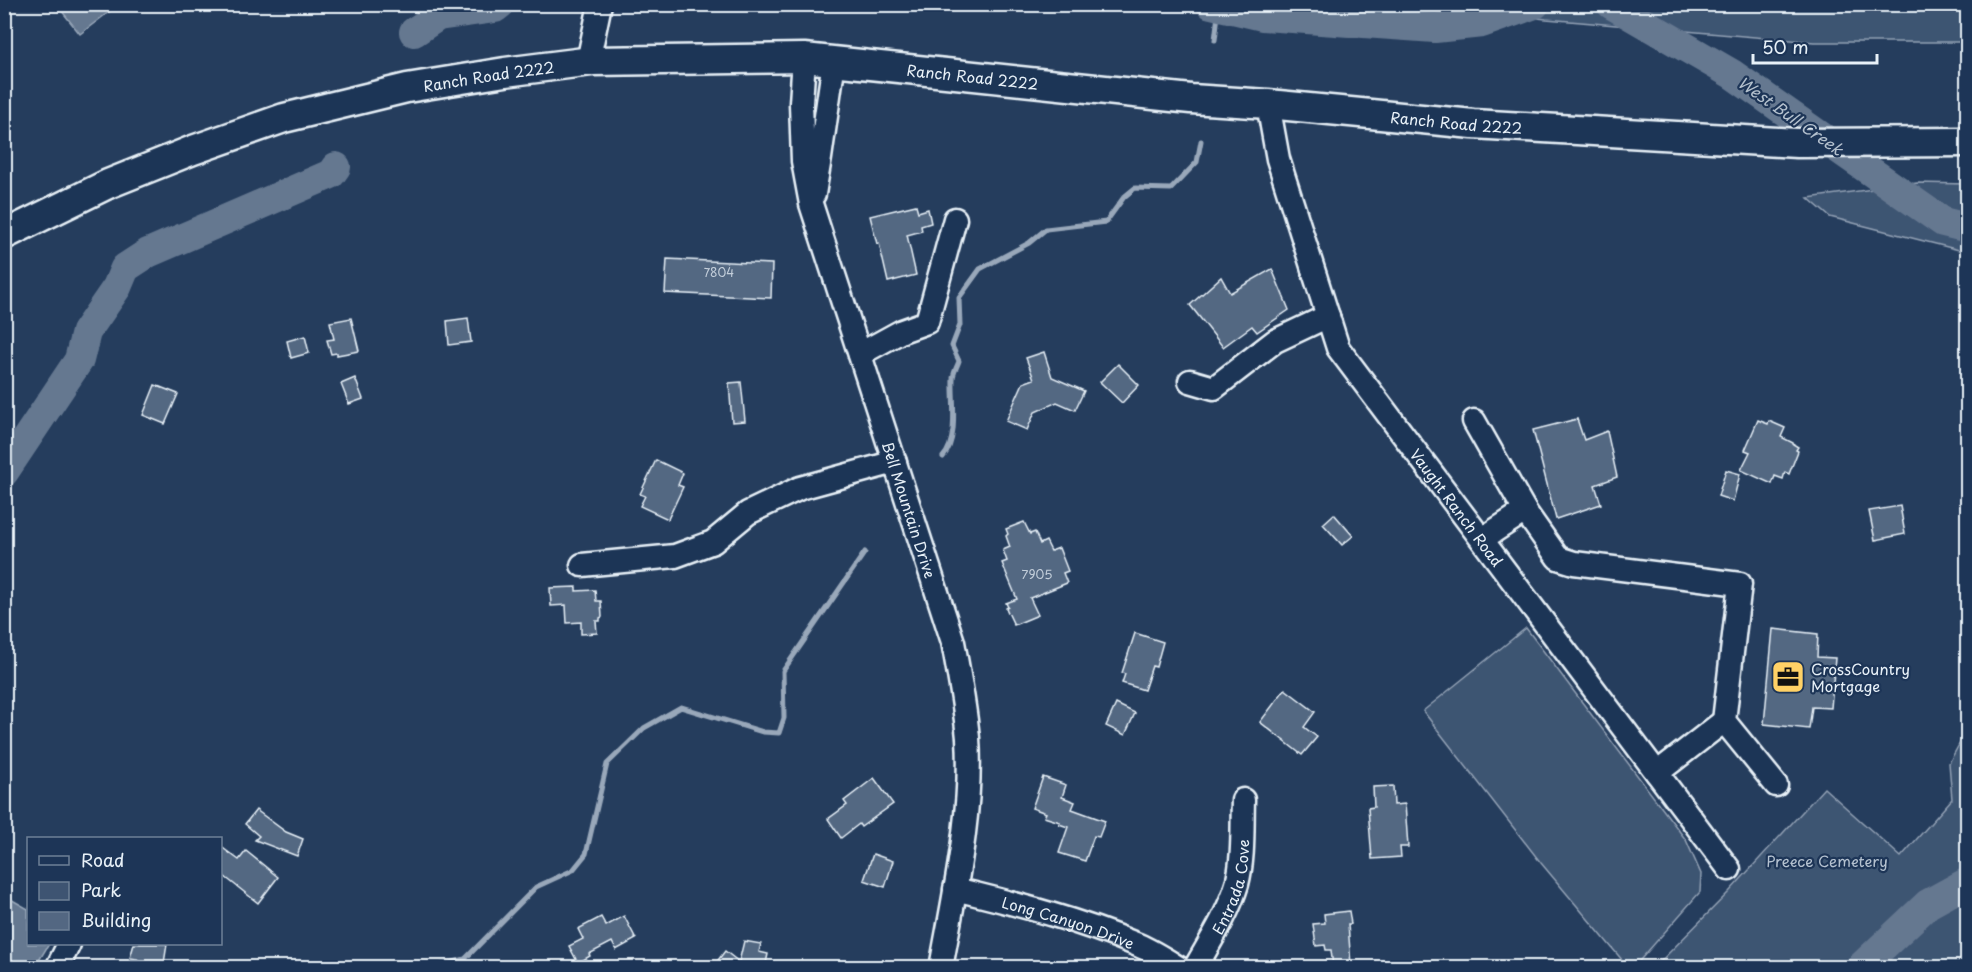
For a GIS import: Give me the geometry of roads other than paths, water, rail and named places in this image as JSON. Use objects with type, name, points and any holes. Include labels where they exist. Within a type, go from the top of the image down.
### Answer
[{"type":"main road","name":"Ranch Road 2222","points":[[4,235],[108,184],[193,150],[284,118],[407,88],[505,72],[588,62],[804,58],[1191,99],[1268,104],[1473,124],[1797,143],[1968,142]]},
{"type":"street","points":[[588,62],[600,4]]},
{"type":"street","name":"Bell Mountain Drive","points":[[804,58],[801,103],[803,161],[812,204],[953,642],[963,701],[968,740],[968,786],[955,889],[941,968]]},
{"type":"street","points":[[812,204],[834,61]]},
{"type":"street","name":"Vaught Ranch Road","points":[[1268,104],[1278,159],[1338,348],[1729,869]]},
{"type":"street","points":[[860,354],[902,331],[927,322],[955,219]]},
{"type":"street","points":[[1190,381],[1214,388],[1275,341],[1328,316]]},
{"type":"street","points":[[1474,421],[1525,511],[1558,558],[1574,563],[1740,584],[1724,721],[1657,773]]},
{"type":"street","points":[[582,565],[675,556],[713,542],[748,513],[800,488],[895,462]]},
{"type":"street","points":[[1482,539],[1525,511]]},
{"type":"street","points":[[1724,721],[1776,785]]},
{"type":"street","name":"Entrada Cove","points":[[1195,968],[1225,915],[1237,882],[1242,844],[1243,800]]},
{"type":"street","name":"Long Canyon Drive","points":[[955,889],[1022,906],[1089,928],[1139,946],[1179,968]]},
{"type":"street","points":[[57,968],[68,945]]},
{"type":"waterway","points":[[414,32],[438,16],[495,8],[500,4]]},
{"type":"waterway","name":"West Bull Creek","points":[[1211,4],[1262,16],[1435,28],[1482,23],[1535,4]]},
{"type":"waterway","name":"West Bull Creek","points":[[1611,4],[1732,74],[1943,222],[1968,228]]},
{"type":"waterway","points":[[1215,40],[1219,6]]},
{"type":"waterway","points":[[943,457],[948,449],[953,430],[953,377],[959,361],[952,346],[960,325],[959,298],[980,269],[1029,243],[1046,229],[1106,222],[1124,197],[1135,188],[1171,189],[1197,162],[1201,141]]},
{"type":"waterway","points":[[4,472],[79,360],[86,332],[117,287],[125,268],[148,253],[331,174],[336,167]]},
{"type":"waterway","points":[[431,968],[465,959],[536,887],[573,870],[586,854],[607,764],[644,728],[681,707],[763,732],[779,733],[784,718],[783,671],[865,552]]},
{"type":"waterway","points":[[1860,968],[1928,904],[1968,882]]},
{"type":"place","name":"CrossCountry Mortgage","points":[[1788,677]]},
{"type":"park label","name":"Preece Cemetery","points":[[1827,860]]}]
